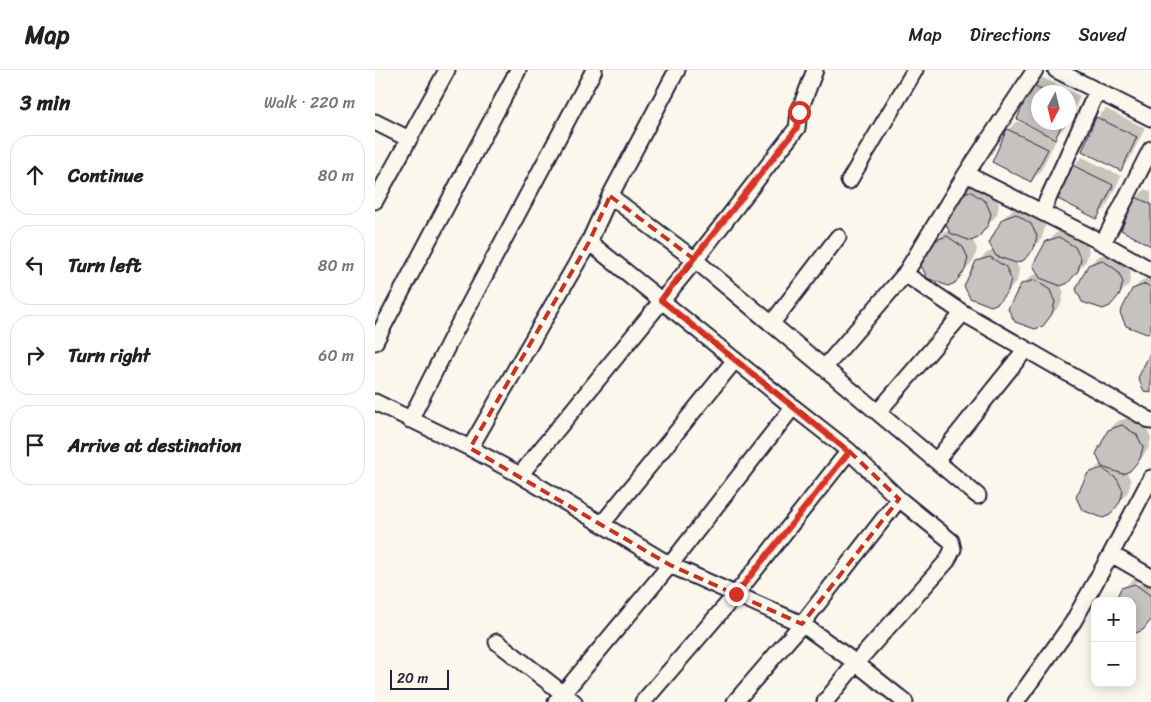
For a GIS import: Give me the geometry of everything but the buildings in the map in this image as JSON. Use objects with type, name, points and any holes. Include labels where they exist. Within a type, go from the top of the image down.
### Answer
[{"type":"street","points":[[375,201],[447,70]]},
{"type":"street","points":[[375,342],[518,70]]},
{"type":"street","points":[[410,420],[594,70]]},
{"type":"street","points":[[470,448],[589,242],[610,196],[677,70]]},
{"type":"street","points":[[520,475],[695,260],[797,128],[799,112],[815,70]]},
{"type":"street","points":[[849,181],[915,70]]},
{"type":"street","points":[[825,367],[905,274],[966,174],[1035,70]]},
{"type":"street","points":[[1056,70],[1151,118]]},
{"type":"street","points":[[1042,212],[1097,91]]},
{"type":"street","points":[[375,122],[409,139]]},
{"type":"street","points":[[1103,243],[1151,149]]},
{"type":"street","points":[[966,174],[1103,243],[1151,270]]},
{"type":"street","points":[[610,196],[695,260],[978,496]]},
{"type":"street","points":[[772,323],[838,236]]},
{"type":"street","points":[[589,242],[849,452],[899,499],[951,541],[953,549],[947,561],[825,702]]},
{"type":"street","points":[[905,274],[963,313],[1151,421]]},
{"type":"street","points":[[878,412],[963,313]]},
{"type":"street","points":[[937,461],[1025,350]]},
{"type":"street","points":[[602,524],[735,360]]},
{"type":"street","points":[[375,402],[470,448],[520,475],[669,565],[801,624],[857,664],[905,702]]},
{"type":"street","points":[[497,642],[565,699],[793,407]]},
{"type":"street","points":[[643,702],[736,594],[849,452]]},
{"type":"street","points":[[1016,702],[1073,622],[1151,478]]},
{"type":"street","points":[[735,702],[801,624],[899,499]]},
{"type":"street","points":[[1111,554],[1151,576]]},
{"type":"highlighted area","points":[[610,196],[695,260],[661,300],[849,451],[899,499],[802,624],[670,565],[470,448],[589,242]]},
{"type":"route","points":[[736,594],[849,452],[661,300],[695,260],[797,128],[799,112]]}]
